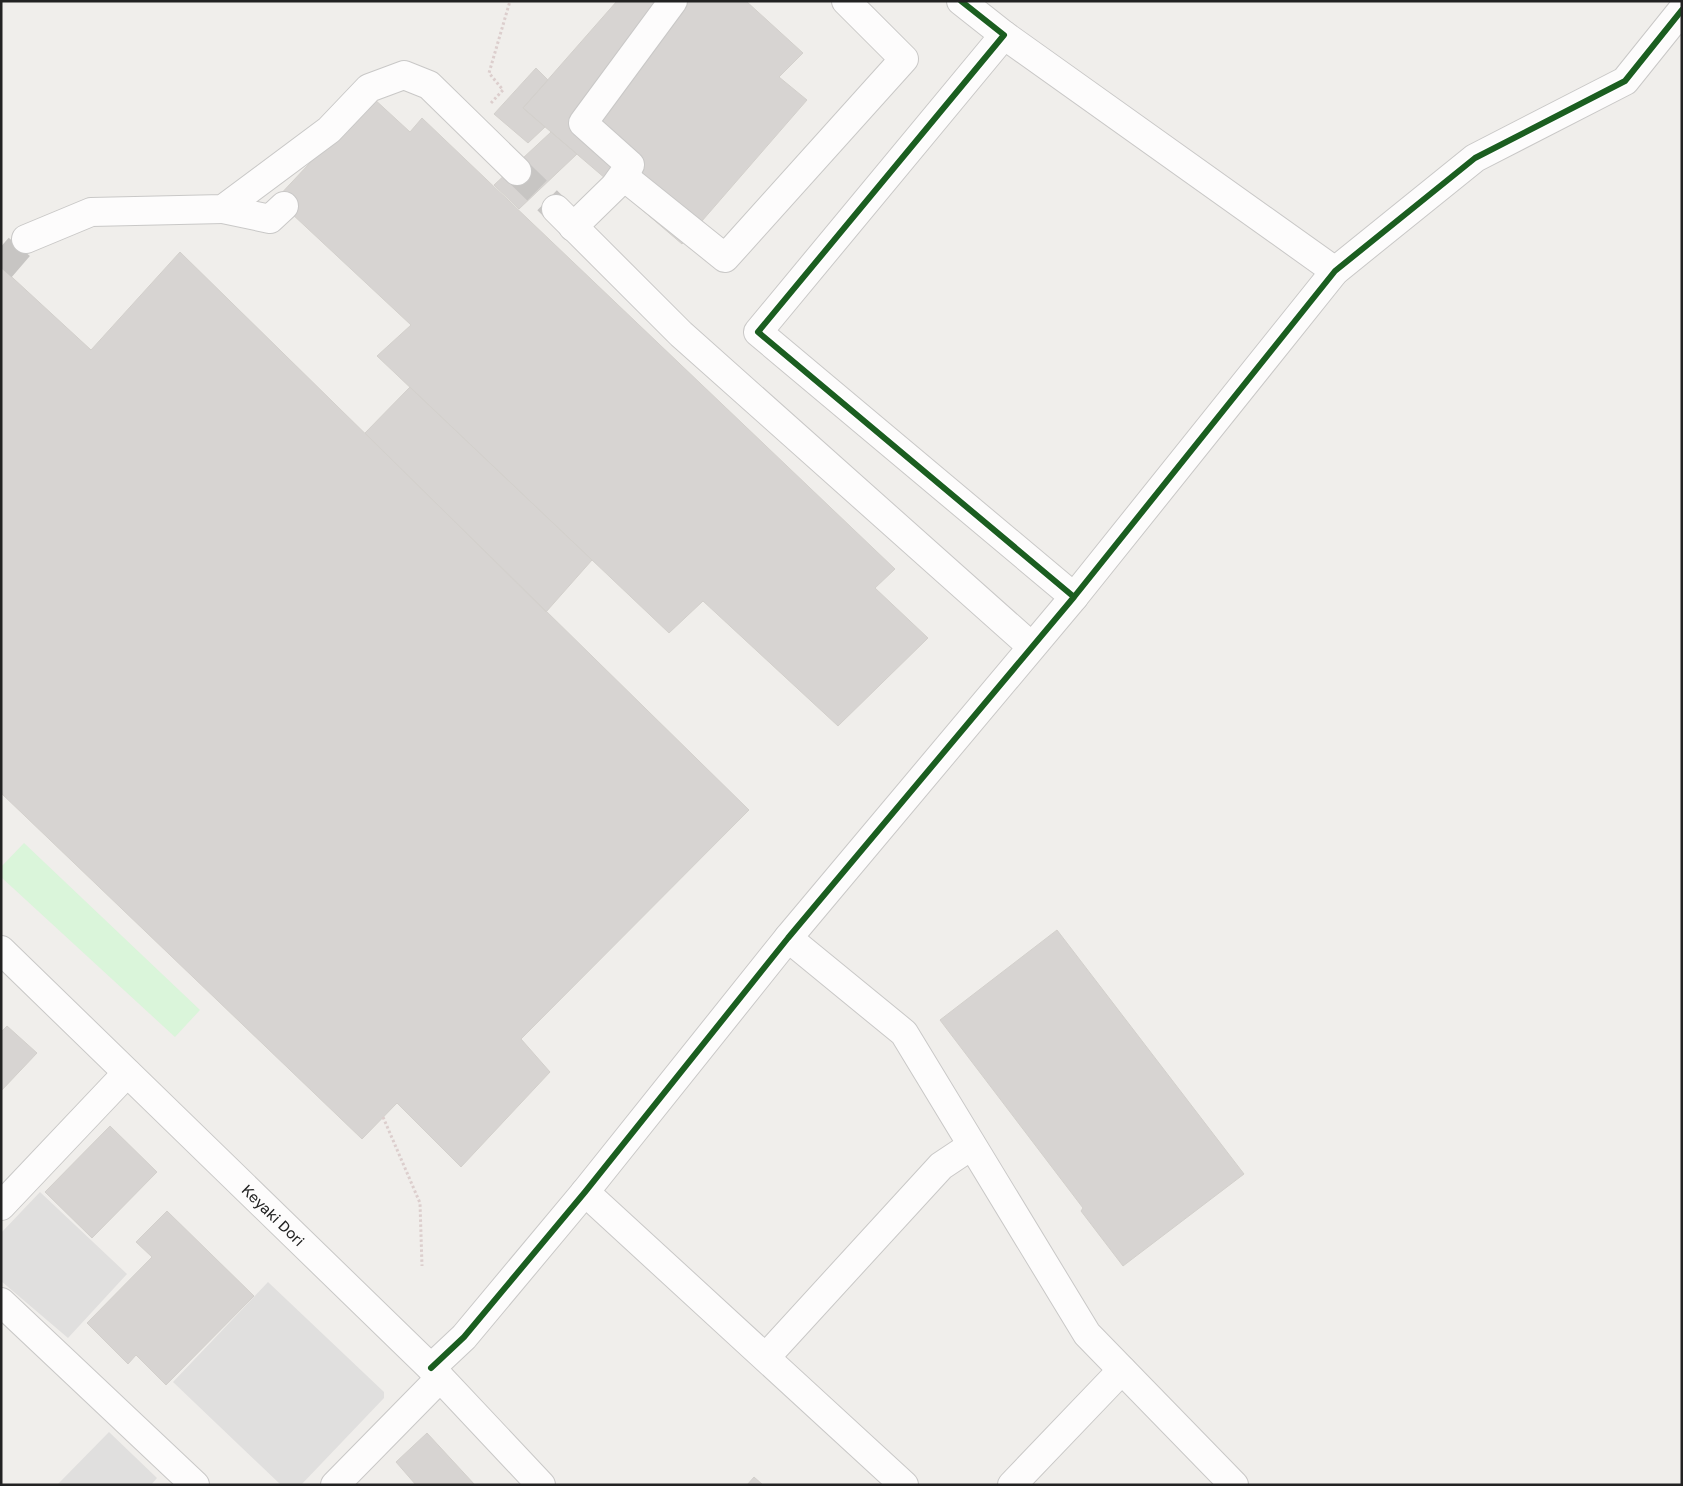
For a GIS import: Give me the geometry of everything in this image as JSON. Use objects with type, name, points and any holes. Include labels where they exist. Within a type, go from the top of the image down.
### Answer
[{"type":"street","points":[[673,1],[583,123],[630,166],[623,176],[565,218],[674,342],[1031,646]]},
{"type":"street","points":[[623,176],[725,258],[904,59],[846,1]]},
{"type":"street","points":[[961,1],[1004,35],[1335,272]]},
{"type":"street","points":[[336,1485],[436,1373],[585,1192],[788,938],[1074,597],[1335,272],[1475,158],[1625,81],[1682,10]]},
{"type":"street","points":[[1004,35],[758,332],[1074,597]]},
{"type":"street","points":[[222,209],[329,130],[369,88],[404,75],[429,85],[517,171]]},
{"type":"street","points":[[26,239],[91,212],[222,209],[270,218],[284,206]]},
{"type":"street","points":[[788,938],[904,1034],[1086,1334],[1234,1485]]},
{"type":"street","name":"Keyaki Dori","points":[[1,950],[436,1373],[541,1485]]},
{"type":"street","points":[[1,1206],[127,1073]]},
{"type":"street","points":[[766,1357],[941,1166],[971,1146]]},
{"type":"street","points":[[585,1192],[904,1485]]},
{"type":"street","points":[[1,1302],[195,1485]]},
{"type":"street","points":[[1012,1485],[1122,1370]]},
{"type":"path","points":[[488,107],[503,90],[489,73],[510,1]]},
{"type":"path","points":[[383,1117],[420,1203],[422,1266]]},
{"type":"green space","points":[[24,843],[200,1010],[175,1037],[1,877],[1,867]]},
{"type":"shaded area","points":[[40,1192],[127,1274],[68,1338],[1,1281],[1,1233]]},
{"type":"shaded area","points":[[268,1282],[384,1392],[384,1398],[301,1485],[281,1485],[173,1382]]},
{"type":"shaded area","points":[[109,1432],[157,1478],[151,1485],[57,1485]]},
{"type":"building","points":[[617,1],[746,1],[803,53],[779,77],[807,100],[682,244],[523,108]]},
{"type":"building","points":[[536,68],[548,80],[523,108],[545,127],[528,143],[494,114]]},
{"type":"building","points":[[372,97],[410,132],[422,118],[895,569],[875,588],[928,638],[838,726],[703,601],[669,633],[377,356],[411,325],[276,199]]},
{"type":"building","points":[[551,132],[577,154],[519,209],[494,185]]},
{"type":"building","points":[[180,252],[749,810],[521,1039],[550,1072],[461,1167],[397,1103],[362,1139],[1,793],[1,267],[91,350]]},
{"type":"building","points":[[410,387],[592,560],[546,612],[365,433]]},
{"type":"building","points":[[1057,930],[1244,1174],[1123,1266],[1081,1211],[1083,1208],[940,1020]]},
{"type":"building","points":[[7,1026],[37,1053],[1,1091],[1,1032]]},
{"type":"building","points":[[110,1126],[157,1172],[92,1238],[45,1192]]},
{"type":"building","points":[[167,1211],[254,1296],[166,1385],[136,1355],[128,1364],[87,1323],[152,1257],[136,1242]]},
{"type":"building","points":[[427,1433],[475,1485],[416,1485],[396,1462]]},
{"type":"building","points":[[754,1477],[763,1485],[747,1485]]},
{"type":"tunnel","points":[[517,171],[556,209]]},
{"type":"tunnel","points":[[1,268],[26,239]]},
{"type":"cycle path","points":[[961,1],[1004,35],[758,332],[1074,597]]},
{"type":"cycle path","points":[[431,1368],[464,1337],[585,1192],[788,938],[1074,597],[1335,271],[1475,158],[1625,81],[1682,10]]}]
